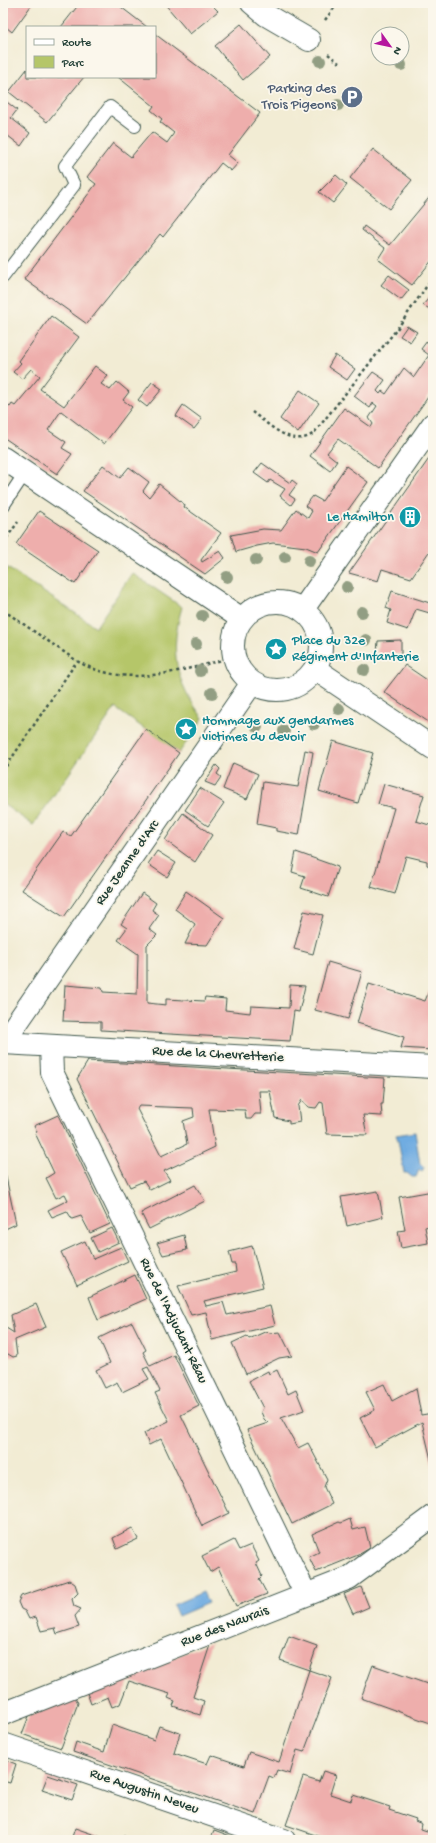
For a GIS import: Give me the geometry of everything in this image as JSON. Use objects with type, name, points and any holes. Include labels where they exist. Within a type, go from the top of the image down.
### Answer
[{"type":"street","points":[[252,3],[266,15],[309,40]]},
{"type":"street","points":[[303,609],[433,424]]},
{"type":"street","points":[[3,458],[242,619]]},
{"type":"street","points":[[277,601],[291,603],[303,609],[313,619],[319,630],[322,644],[321,657],[315,669],[306,680],[294,687],[280,691],[265,689],[252,683],[244,676],[234,657],[233,644],[235,631],[242,619],[252,609],[277,601]]},
{"type":"street","points":[[315,669],[433,748]]},
{"type":"street","name":"Rue Jeanne d'Arc","points":[[3,1043],[252,683]]},
{"type":"street","name":"Rue de la Chevretterie","points":[[3,1043],[433,1067]]},
{"type":"street","name":"Rue de l'Adjudant Réau","points":[[51,1046],[52,1072],[306,1595]]},
{"type":"street","name":"Rue des Naurais","points":[[3,1714],[349,1578],[433,1516]]},
{"type":"street","name":"Rue Augustin Neveu","points":[[3,1744],[284,1840]]},
{"type":"lane","points":[[3,277],[74,185],[65,166],[110,107],[135,126]]},
{"type":"lane","points":[[3,506],[26,473]]},
{"type":"path","points":[[252,412],[277,430],[298,440],[307,439],[314,433],[397,329],[433,277]]},
{"type":"path","points":[[3,610],[77,661],[88,667],[109,674],[132,677],[151,676],[234,657]]},
{"type":"path","points":[[3,771],[77,661]]},
{"type":"green space","points":[[3,565],[96,627],[132,573],[182,607],[176,638],[177,666],[186,692],[203,718],[179,753],[115,708],[33,825],[3,804]]},
{"type":"water","points":[[415,1132],[420,1164],[424,1167],[422,1172],[419,1170],[416,1177],[412,1177],[407,1173],[404,1173],[396,1135]]},
{"type":"water","points":[[203,1592],[208,1603],[178,1616],[173,1605]]},
{"type":"building","points":[[3,3],[33,3],[12,32],[6,27],[3,31]]},
{"type":"building","points":[[80,3],[118,3],[117,4],[146,26],[62,26]]},
{"type":"building","points":[[164,3],[210,3],[218,11],[190,34]]},
{"type":"building","points":[[241,24],[270,57],[243,80],[215,46]]},
{"type":"building","points":[[156,35],[260,113],[228,155],[238,163],[231,171],[221,163],[163,237],[160,234],[87,324],[24,279],[96,184],[87,177],[113,143],[131,157],[152,132],[167,143],[174,133],[160,122],[162,119],[151,110],[154,106],[119,78],[156,78]]},
{"type":"building","points":[[26,70],[26,78],[83,78],[47,122],[9,92]]},
{"type":"building","points":[[3,99],[17,110],[11,118],[30,133],[21,146],[3,132]]},
{"type":"building","points":[[373,149],[412,180],[389,209],[350,178]]},
{"type":"building","points":[[336,175],[347,185],[333,203],[319,192]]},
{"type":"building","points":[[433,193],[433,259],[412,285],[378,259],[385,248],[362,230],[364,226],[390,245]]},
{"type":"building","points":[[389,275],[409,290],[401,300],[381,285]]},
{"type":"building","points":[[433,293],[433,311],[423,305]]},
{"type":"building","points":[[51,316],[79,337],[40,389],[64,406],[95,366],[108,376],[101,384],[110,390],[117,382],[129,392],[123,400],[132,407],[104,444],[61,411],[48,430],[66,442],[62,448],[72,454],[57,474],[3,437],[3,401],[10,407],[12,404],[15,406],[40,376],[31,369],[22,379],[13,372],[21,363],[19,361]]},
{"type":"building","points":[[407,326],[417,332],[410,342],[400,336]]},
{"type":"building","points":[[427,341],[433,345],[433,390],[378,468],[338,439],[327,453],[337,461],[330,471],[310,456],[344,408],[371,427],[373,424],[369,418],[377,406],[373,403],[370,408],[354,396],[373,372],[385,380],[377,391],[380,394],[382,391],[386,394],[404,368],[414,377],[429,355],[421,349]]},
{"type":"building","points":[[335,355],[355,369],[347,380],[328,367]]},
{"type":"building","points":[[152,382],[162,389],[147,407],[138,400]]},
{"type":"building","points":[[300,390],[319,403],[298,433],[280,419]]},
{"type":"building","points":[[183,405],[202,419],[194,429],[176,416]]},
{"type":"building","name":"Le Hamilton","points":[[433,453],[433,546],[411,578],[382,569],[378,581],[349,573]]},
{"type":"building","points":[[262,463],[290,483],[292,480],[297,484],[289,495],[295,499],[291,505],[280,496],[285,489],[270,480],[268,483],[254,473]]},
{"type":"building","points":[[103,465],[120,478],[129,467],[149,482],[143,491],[149,497],[159,484],[185,505],[184,507],[221,533],[201,560],[202,562],[220,551],[225,558],[205,574],[83,491]]},
{"type":"building","points":[[346,466],[368,482],[318,552],[306,547],[273,543],[236,552],[231,535],[263,529],[281,530],[296,509],[308,518],[312,511],[305,506],[313,496],[322,501]]},
{"type":"building","points":[[39,511],[98,550],[75,584],[16,544]]},
{"type":"building","points":[[392,591],[433,604],[433,614],[416,609],[408,630],[387,623],[391,610],[386,608]]},
{"type":"building","points":[[401,640],[401,654],[377,654],[378,641]]},
{"type":"building","points":[[405,665],[433,684],[433,725],[384,692]]},
{"type":"building","points":[[146,729],[179,753],[64,917],[22,890],[63,832],[71,836]]},
{"type":"building","points":[[333,741],[373,753],[358,803],[319,791]]},
{"type":"building","points":[[305,750],[313,752],[299,835],[276,831],[276,828],[257,824],[263,782],[298,787]]},
{"type":"building","points":[[233,763],[258,774],[247,799],[223,789]]},
{"type":"building","points":[[216,765],[220,769],[217,774],[221,777],[215,786],[205,782]]},
{"type":"building","points":[[384,784],[424,795],[416,821],[433,826],[433,867],[427,865],[427,861],[406,856],[395,894],[371,887],[394,808],[378,804]]},
{"type":"building","points":[[200,788],[224,803],[208,826],[185,810]]},
{"type":"building","points":[[183,813],[212,835],[195,862],[165,840]]},
{"type":"building","points":[[157,851],[176,863],[167,877],[148,864]]},
{"type":"building","points":[[296,852],[338,867],[328,897],[301,888],[305,876],[292,872]]},
{"type":"building","points":[[186,891],[224,918],[207,945],[185,944],[195,924],[175,909]]},
{"type":"building","points":[[142,893],[156,903],[152,910],[159,915],[149,929],[157,935],[147,945],[147,1003],[166,1005],[166,999],[204,1001],[205,997],[226,999],[225,1010],[250,1013],[251,1006],[289,1008],[290,985],[305,986],[299,1012],[294,1011],[290,1041],[101,1030],[101,1022],[63,1021],[65,985],[102,988],[103,992],[137,994],[138,954],[118,940],[127,928],[121,924]]},
{"type":"building","points":[[304,911],[323,915],[313,954],[294,949]]},
{"type":"building","points":[[328,962],[362,972],[348,1019],[315,1010]]},
{"type":"building","points":[[369,984],[425,1001],[429,991],[433,992],[433,1050],[401,1048],[404,1037],[357,1023]]},
{"type":"building","points":[[88,1061],[385,1078],[383,1104],[381,1104],[382,1116],[363,1115],[367,1135],[327,1134],[323,1103],[320,1102],[316,1108],[308,1107],[302,1100],[298,1106],[300,1122],[289,1124],[289,1121],[275,1118],[270,1091],[259,1091],[261,1114],[255,1114],[251,1119],[246,1119],[245,1110],[209,1109],[215,1147],[164,1171],[170,1180],[150,1190],[144,1181],[130,1187],[77,1079]],"holes":[[[139,1106],[193,1108],[194,1117],[183,1121],[187,1144],[161,1156],[137,1109]]]},
{"type":"building","points":[[58,1115],[110,1224],[90,1233],[81,1216],[72,1219],[67,1211],[52,1217],[48,1210],[68,1200],[65,1194],[56,1198],[46,1178],[54,1173],[35,1133],[37,1132],[34,1126]]},
{"type":"building","points":[[3,1163],[16,1224],[3,1230]]},
{"type":"building","points":[[195,1185],[205,1201],[149,1229],[141,1213]]},
{"type":"building","points":[[378,1191],[383,1217],[347,1226],[341,1197]]},
{"type":"building","points":[[433,1191],[433,1229],[430,1230],[429,1226],[425,1227],[428,1243],[401,1248],[398,1231],[405,1230],[399,1197]]},
{"type":"building","points":[[112,1228],[119,1242],[98,1252],[91,1238]]},
{"type":"building","points":[[184,1235],[187,1250],[163,1255],[157,1243]]},
{"type":"building","points":[[85,1241],[93,1259],[121,1247],[128,1261],[77,1285],[61,1252]]},
{"type":"building","points":[[252,1246],[263,1287],[204,1301],[206,1306],[223,1302],[227,1315],[270,1306],[275,1325],[212,1340],[206,1312],[191,1315],[178,1286],[236,1272],[235,1264],[232,1264],[229,1252]]},
{"type":"building","points":[[135,1275],[146,1299],[98,1320],[89,1297]]},
{"type":"building","points":[[36,1304],[46,1327],[15,1340],[17,1356],[13,1357],[3,1351],[3,1326],[14,1333],[11,1315]]},
{"type":"building","points":[[132,1322],[146,1350],[143,1352],[150,1366],[174,1355],[199,1406],[181,1415],[229,1513],[202,1526],[161,1439],[149,1445],[144,1433],[169,1421],[155,1393],[160,1391],[148,1367],[143,1369],[149,1379],[122,1392],[117,1382],[105,1388],[96,1370],[110,1363],[99,1338]]},
{"type":"building","points":[[267,1331],[269,1333],[280,1332],[292,1356],[279,1358],[246,1374],[232,1343],[247,1336],[249,1339]]},
{"type":"building","points":[[277,1370],[288,1394],[296,1390],[304,1410],[281,1418],[298,1448],[308,1443],[327,1479],[324,1487],[332,1504],[292,1524],[247,1430],[268,1423],[264,1419],[261,1412],[263,1408],[249,1381],[268,1371],[269,1374]]},
{"type":"building","points":[[384,1384],[392,1401],[416,1388],[421,1415],[433,1413],[433,1468],[422,1422],[375,1447],[360,1418],[375,1410],[366,1392]]},
{"type":"building","points":[[350,1519],[353,1530],[365,1527],[370,1548],[358,1555],[316,1572],[309,1557],[319,1552],[312,1534],[339,1522],[341,1523]]},
{"type":"building","points":[[132,1528],[138,1539],[117,1549],[113,1538]]},
{"type":"building","points":[[234,1540],[239,1550],[251,1545],[259,1561],[256,1563],[262,1576],[259,1579],[267,1594],[236,1606],[218,1567],[210,1572],[202,1556]]},
{"type":"building","points":[[69,1580],[75,1584],[78,1593],[72,1599],[74,1606],[81,1609],[75,1616],[79,1627],[57,1634],[55,1628],[41,1631],[36,1617],[29,1619],[25,1611],[21,1609],[18,1602],[21,1596]]},
{"type":"building","points":[[361,1587],[369,1607],[353,1614],[344,1594]]},
{"type":"building","points":[[289,1636],[317,1646],[309,1670],[280,1660]]},
{"type":"building","points":[[211,1642],[193,1697],[204,1701],[200,1715],[173,1706],[175,1701],[168,1698],[170,1694],[129,1681],[120,1704],[112,1707],[108,1697],[91,1704],[87,1693]]},
{"type":"building","points":[[373,1665],[433,1686],[433,1724],[361,1698]]},
{"type":"building","points":[[309,1670],[332,1678],[304,1752],[297,1750],[290,1774],[277,1770],[274,1778],[269,1776],[255,1814],[73,1752],[76,1742],[104,1752],[112,1725],[154,1740],[159,1726],[180,1733],[174,1753],[207,1764],[211,1755],[244,1766],[249,1752],[279,1762]]},
{"type":"building","points":[[75,1697],[78,1703],[61,1748],[22,1734],[29,1716]]},
{"type":"building","points":[[3,1759],[16,1764],[10,1783],[3,1781]]},
{"type":"building","points":[[323,1771],[336,1775],[330,1794],[351,1801],[353,1795],[390,1807],[389,1810],[416,1819],[415,1821],[422,1824],[421,1829],[433,1833],[433,1840],[330,1840],[286,1825],[303,1777],[319,1782]]},
{"type":"building","points":[[48,1775],[78,1785],[72,1800],[42,1790]]},
{"type":"building","points":[[75,1828],[107,1839],[107,1840],[71,1840]]},
{"type":"building","points":[[214,1830],[241,1840],[210,1840]]},
{"type":"building","points":[[124,1836],[136,1840],[123,1840]]},
{"type":"place","name":"Parking des Trois Pigeons","points":[[352,97]]},
{"type":"place","name":"Le Hamilton","points":[[410,517]]},
{"type":"place","name":"Place du 32e Régiment d'Infanterie","points":[[276,649]]},
{"type":"place","name":"Hommage aux gendarmes victimes du devoir","points":[[186,729]]}]
